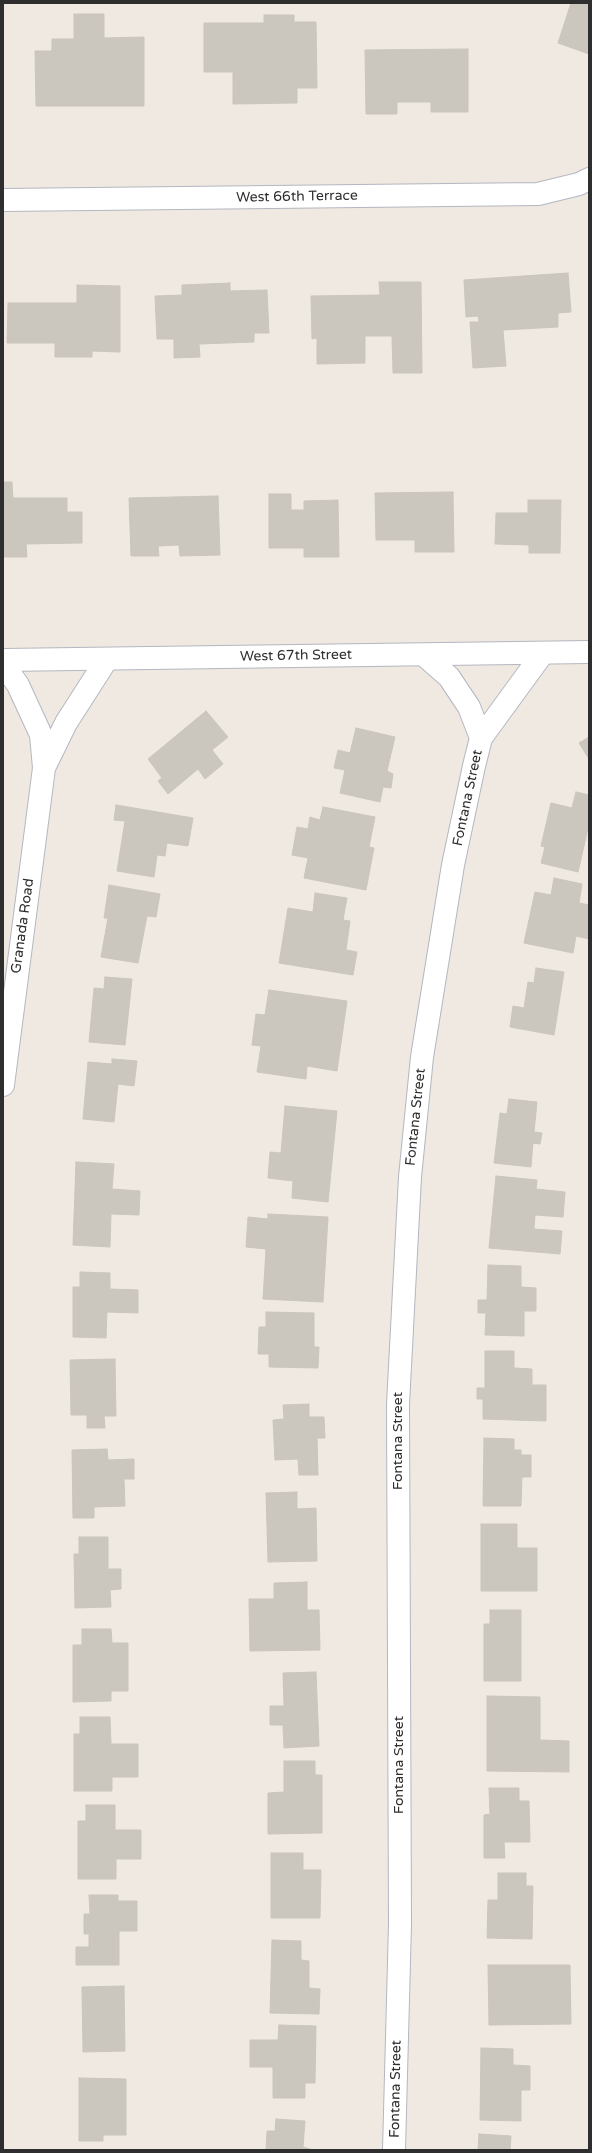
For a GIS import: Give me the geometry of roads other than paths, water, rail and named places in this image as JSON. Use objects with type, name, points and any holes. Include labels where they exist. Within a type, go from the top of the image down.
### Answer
[{"type":"street","name":"West 66th Terrace","points":[[3,200],[538,194],[578,184],[589,179]]},
{"type":"street","name":"West 67th Street","points":[[3,660],[589,652]]},
{"type":"street","name":"Fontana Street","points":[[394,2150],[400,1924],[398,1404],[410,1177],[422,1057],[453,864],[481,738],[543,653]]},
{"type":"street","name":"Fontana Street","points":[[424,655],[449,677],[469,707],[481,738]]},
{"type":"street","name":"Granada Road","points":[[44,768],[66,723],[107,659]]},
{"type":"street","name":"Granada Road","points":[[3,664],[18,685],[40,734],[44,768],[3,1085]]}]
